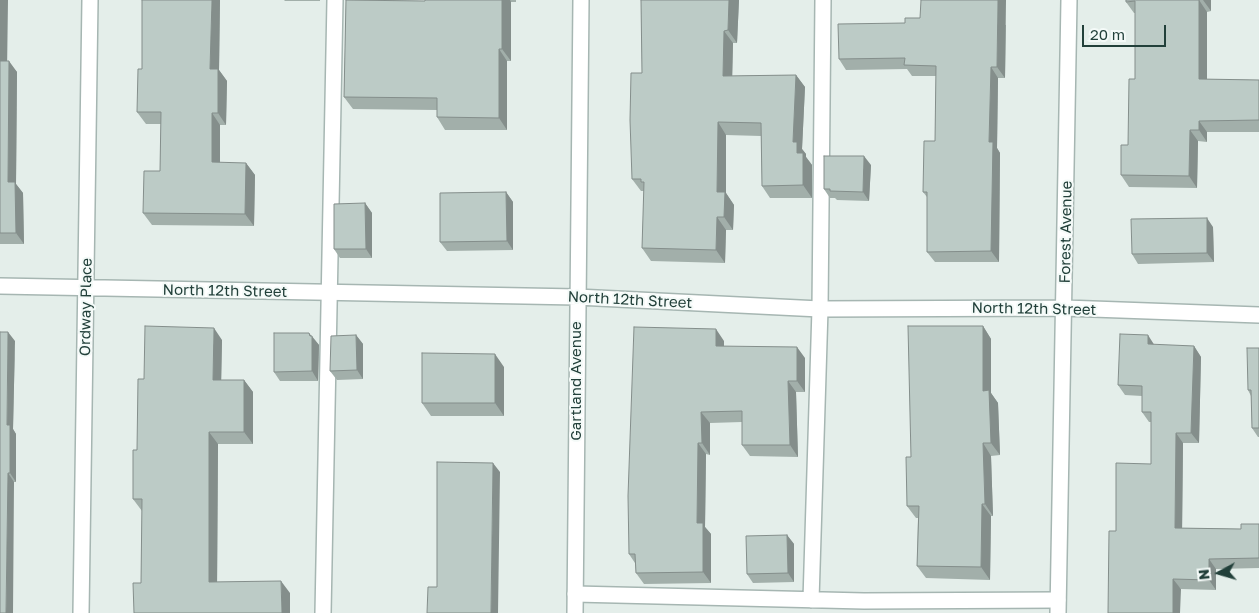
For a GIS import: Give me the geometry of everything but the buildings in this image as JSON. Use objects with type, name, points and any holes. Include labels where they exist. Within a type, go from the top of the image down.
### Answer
[{"type":"street","name":"Ordway Place","points":[[81,613],[90,0]]},
{"type":"street","points":[[323,613],[335,0]]},
{"type":"street","name":"Gartland Avenue","points":[[575,613],[576,297],[581,0]]},
{"type":"street","points":[[811,600],[820,308],[823,0]]},
{"type":"street","name":"Forest Avenue","points":[[1058,607],[1069,0]]},
{"type":"street","name":"North 12th Street","points":[[0,286],[576,297],[820,308],[1064,308],[1259,315]]},
{"type":"street","points":[[575,594],[811,600],[863,607],[1058,607]]}]
